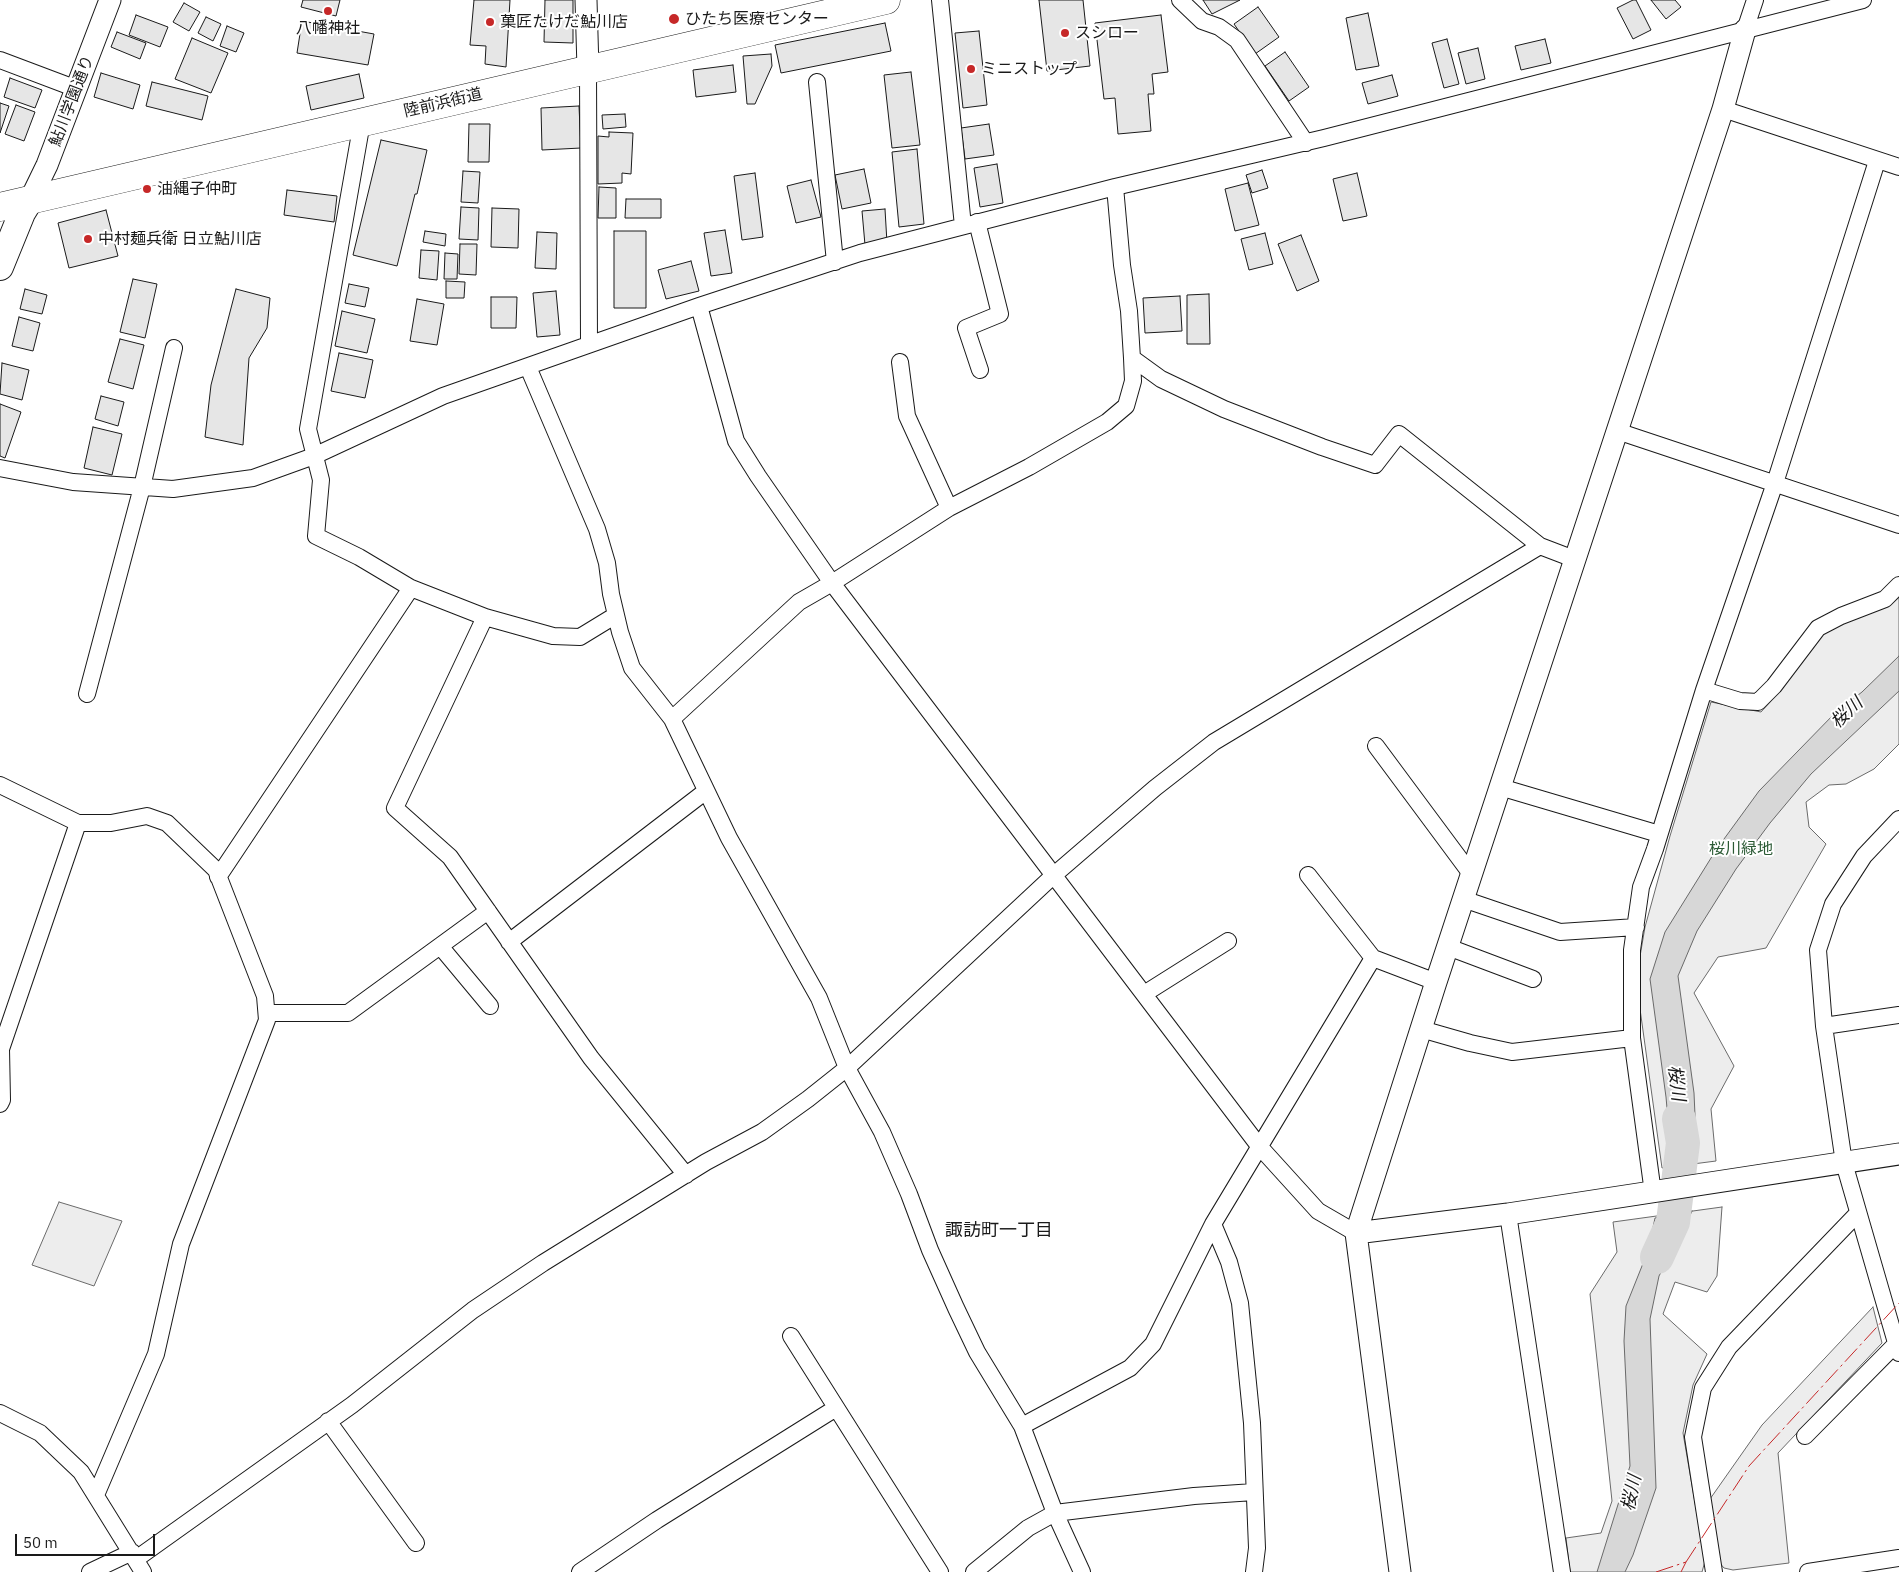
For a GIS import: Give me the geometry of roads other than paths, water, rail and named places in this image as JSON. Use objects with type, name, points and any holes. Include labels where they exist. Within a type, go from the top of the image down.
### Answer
[{"type":"highway","name":"陸前浜街道","points":[[0,207],[886,0]]},
{"type":"main road","points":[[0,267],[22,213],[30,200]]},
{"type":"street","name":"鮎川学園通り","points":[[30,200],[47,165],[110,0]]},
{"type":"street","points":[[586,0],[589,344]]},
{"type":"street","points":[[940,0],[970,224],[1000,314],[966,328],[980,370]]},
{"type":"street","points":[[1180,0],[1202,21],[1219,27],[1236,40],[1306,143]]},
{"type":"street","points":[[1400,1572],[1356,1233],[1574,559],[1723,109],[1755,0]]},
{"type":"street","points":[[0,468],[73,482],[173,489],[253,478],[314,456],[443,396],[699,306],[860,253],[1115,187],[1306,143],[1863,0]]},
{"type":"street","points":[[0,60],[77,89]]},
{"type":"street","points":[[817,82],[835,262]]},
{"type":"street","points":[[1723,109],[1899,168]]},
{"type":"street","points":[[362,122],[308,429],[321,480],[316,536],[359,557],[411,588],[485,617],[553,636],[580,637],[616,615]]},
{"type":"street","points":[[1656,1193],[1632,1038],[1632,950],[1641,887],[1704,690],[1775,483],[1877,161]]},
{"type":"street","points":[[672,719],[799,602],[832,584],[949,508],[1029,467],[1113,417],[1126,406],[1133,381],[1132,358],[1129,311],[1122,265],[1115,187]]},
{"type":"street","points":[[699,306],[736,441],[758,476],[832,584],[1259,1146],[1318,1211],[1356,1233],[1656,1193],[1899,1154]]},
{"type":"street","points":[[87,694],[142,487],[174,348]]},
{"type":"street","points":[[1132,358],[1161,379],[1224,409],[1322,447],[1375,465],[1399,434],[1540,546],[1574,559]]},
{"type":"street","points":[[900,362],[906,416],[949,508]]},
{"type":"street","points":[[528,367],[597,529],[607,563],[616,615],[632,668],[672,719],[729,838],[819,998],[847,1068],[882,1132],[909,1194],[930,1250],[973,1343],[1022,1426],[1055,1513],[1082,1572]]},
{"type":"street","points":[[1617,431],[1899,525]]},
{"type":"street","points":[[90,1572],[137,1561],[328,1421],[473,1310],[543,1263],[686,1175],[762,1132],[847,1068],[1054,875],[1155,788],[1214,742],[1540,546]]},
{"type":"street","points":[[1704,690],[1740,701],[1758,702],[1774,686],[1818,628],[1841,616],[1885,598],[1899,585]]},
{"type":"street","points":[[218,876],[411,588]]},
{"type":"street","points":[[485,617],[395,808],[450,857],[591,1058],[686,1175]]},
{"type":"street","points":[[1376,746],[1472,874]]},
{"type":"street","points":[[0,785],[78,824],[112,823],[146,816],[167,823],[216,870],[265,996],[267,1020],[181,1244],[156,1354],[96,1495]]},
{"type":"street","points":[[1500,787],[1659,834]]},
{"type":"street","points":[[509,942],[706,791]]},
{"type":"street","points":[[1805,1436],[1898,1348],[1895,1321],[1858,1213],[1844,1163],[1824,1026],[1818,950],[1833,904],[1864,856],[1899,819]]},
{"type":"street","points":[[0,1104],[2,1100],[1,1049],[78,824]]},
{"type":"street","points":[[1308,875],[1373,958],[1436,982]]},
{"type":"street","points":[[1463,899],[1560,932],[1636,926]]},
{"type":"street","points":[[267,1013],[348,1013],[488,912]]},
{"type":"street","points":[[1144,994],[1228,941]]},
{"type":"street","points":[[440,946],[490,1006]]},
{"type":"street","points":[[1448,947],[1533,979]]},
{"type":"street","points":[[1022,1426],[1130,1368],[1153,1344],[1213,1224],[1373,958]]},
{"type":"street","points":[[1824,1026],[1899,1015]]},
{"type":"street","points":[[1421,1029],[1470,1043],[1512,1052],[1632,1038]]},
{"type":"street","points":[[1714,1572],[1693,1437],[1703,1388],[1729,1347],[1858,1213]]},
{"type":"street","points":[[1508,1214],[1562,1572]]},
{"type":"street","points":[[1213,1224],[1229,1262],[1240,1303],[1252,1423],[1257,1548],[1254,1572]]},
{"type":"street","points":[[791,1336],[940,1572]]},
{"type":"street","points":[[580,1572],[657,1520],[836,1408]]},
{"type":"street","points":[[0,1413],[40,1433],[81,1472],[137,1561]]},
{"type":"street","points":[[328,1421],[416,1543]]},
{"type":"street","points":[[974,1572],[1028,1528],[1055,1513],[1194,1496],[1254,1492]]},
{"type":"street","points":[[1808,1572],[1899,1558]]},
{"type":"water","points":[[1899,656],[1899,691],[1811,774],[1770,823],[1736,869],[1697,931],[1678,976],[1694,1093],[1697,1160],[1672,1165],[1666,1097],[1650,979],[1665,932],[1716,850],[1759,791],[1836,712],[1862,692]]},
{"type":"water","points":[[1692,1211],[1659,1276],[1650,1319],[1656,1488],[1633,1555],[1625,1572],[1597,1572],[1630,1466],[1624,1341],[1626,1306],[1648,1251],[1655,1218]]},
{"type":"waterway","name":"桜川","points":[[1657,1257],[1673,1222],[1683,1143],[1679,1119]]},
{"type":"place","name":"八幡神社","points":[[328,11]]},
{"type":"place","name":"ひたち医療センター","points":[[674,19]]},
{"type":"place","name":"菓匠たけだ鮎川店","points":[[490,22]]},
{"type":"place","name":"スシロー","points":[[1065,33]]},
{"type":"place","name":"ミニストップ","points":[[971,69]]},
{"type":"place","name":"油縄子仲町","points":[[147,189]]},
{"type":"place","name":"中村麺兵衛 日立鮎川店","points":[[88,239]]},
{"type":"district","name":"諏訪町一丁目","points":[[999,1231]]},
{"type":"park label","name":"桜川緑地","points":[[1741,849]]}]
